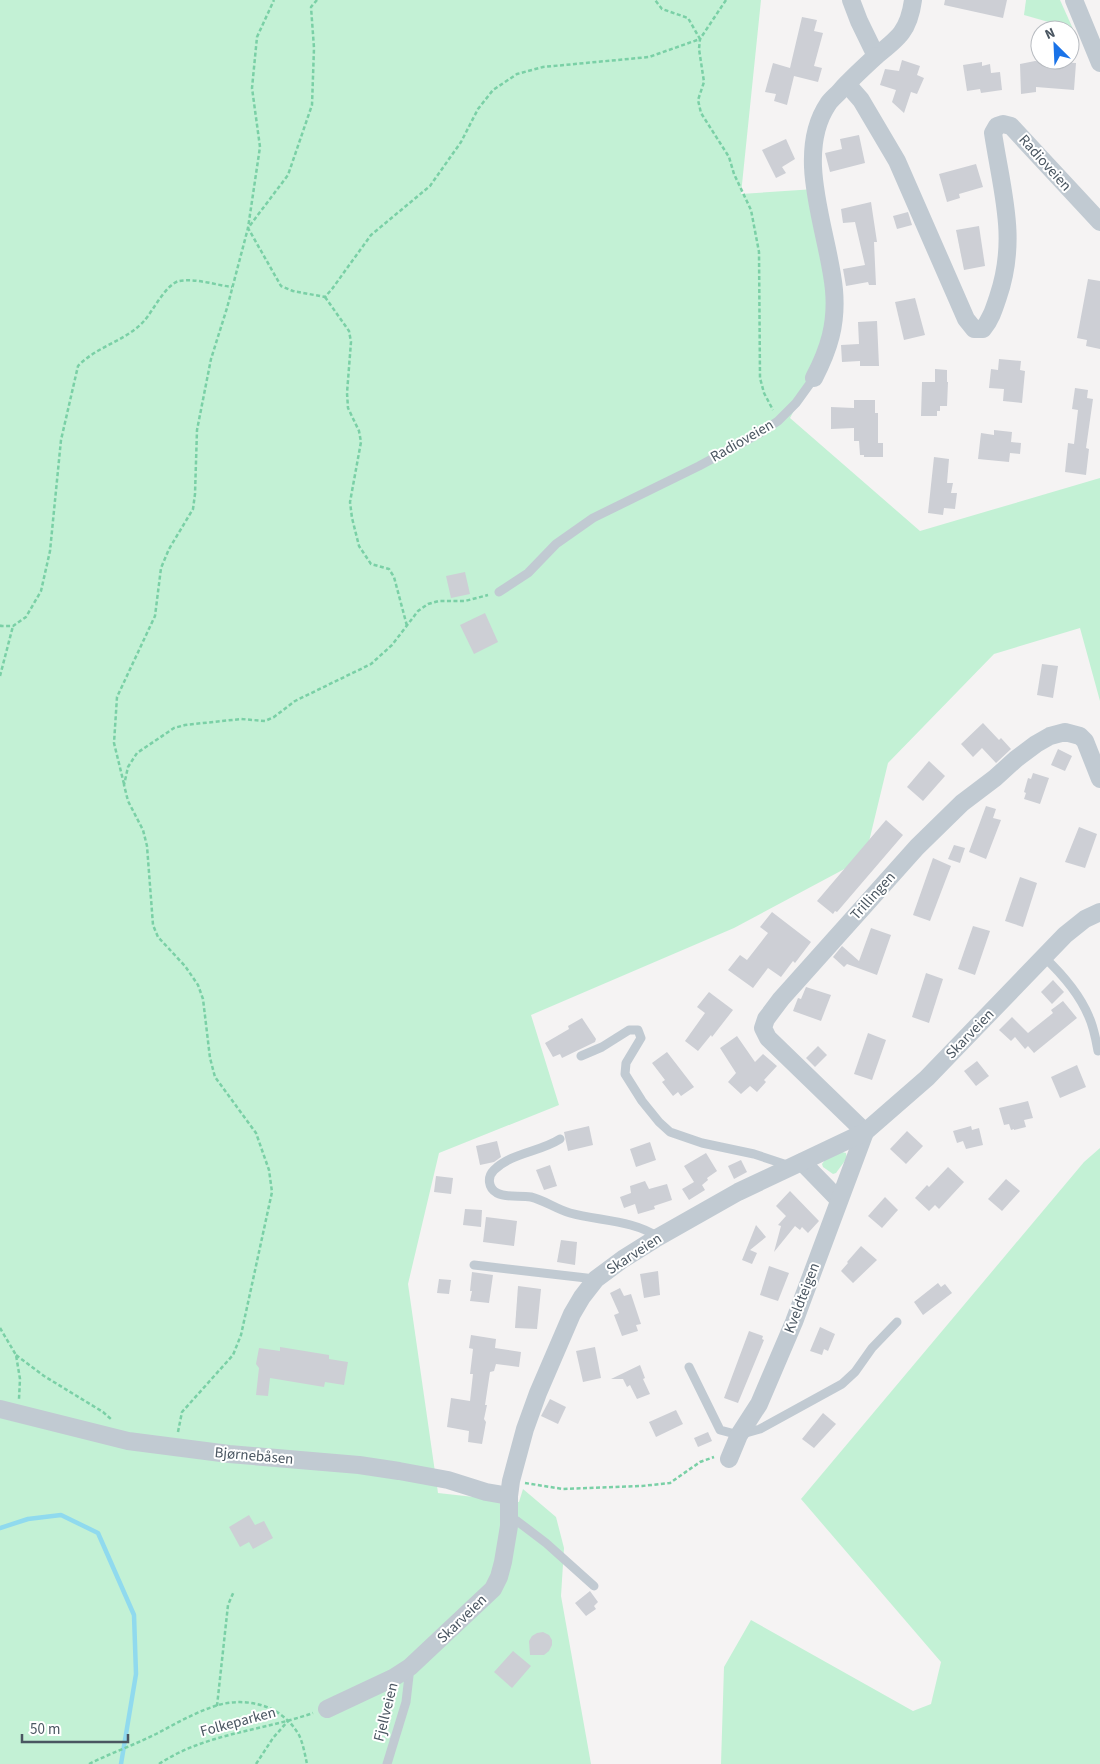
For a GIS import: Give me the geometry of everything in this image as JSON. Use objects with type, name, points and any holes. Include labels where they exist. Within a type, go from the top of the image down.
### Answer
[{"type":"street","points":[[851,0],[859,22],[876,56]]},
{"type":"street","name":"Radioveien","points":[[814,378],[826,354],[832,329],[834,291],[814,178],[813,143],[817,125],[828,103],[876,56],[895,41],[904,30],[913,0]]},
{"type":"street","points":[[1074,0],[1100,63]]},
{"type":"street","name":"Radioveien","points":[[847,84],[861,100],[897,161],[966,319],[974,329],[984,328],[990,320],[1005,278],[1008,263],[1007,209],[993,134],[997,126],[1004,124],[1011,126],[1100,222]]},
{"type":"street","name":"Trillingen","points":[[865,1132],[768,1038],[763,1028],[766,1019],[781,999],[917,847],[962,803],[1036,744],[1050,736],[1065,732],[1080,736],[1085,741],[1100,779]]},
{"type":"street","name":"Skarveien","points":[[327,1709],[393,1678],[410,1666],[493,1589],[501,1570],[509,1518],[510,1489],[525,1430],[551,1361],[572,1314],[596,1279],[658,1237],[738,1192],[865,1132],[927,1078],[1065,935],[1085,920],[1100,912]]},
{"type":"street","name":"Kveldteigen","points":[[729,1459],[740,1435],[759,1404],[794,1322],[865,1132]]},
{"type":"street","points":[[797,1164],[838,1200]]},
{"type":"street","name":"Bjørnebåsen","points":[[8,1411],[97,1434],[174,1448],[399,1471],[448,1480],[486,1492],[510,1489]]},
{"type":"lane","name":"Radioveien","points":[[499,592],[528,573],[556,544],[593,518],[699,466],[760,433],[778,420],[796,403],[814,378]]},
{"type":"lane","points":[[1044,957],[1059,973],[1085,1009],[1094,1030],[1098,1051]]},
{"type":"lane","points":[[581,1056],[602,1048],[629,1030],[638,1030],[641,1038],[626,1063],[625,1074],[642,1101],[670,1132],[684,1138],[797,1164]]},
{"type":"lane","points":[[560,1139],[499,1166],[490,1175],[489,1180],[493,1190],[504,1195],[532,1197],[572,1213],[630,1225],[658,1237]]},
{"type":"lane","points":[[474,1265],[596,1279]]},
{"type":"lane","points":[[689,1367],[720,1430],[740,1435],[769,1425],[783,1415],[842,1384],[855,1372],[872,1348],[897,1322]]},
{"type":"lane","points":[[509,1518],[517,1521],[546,1543],[594,1586]]},
{"type":"lane","name":"Fjellveien","points":[[387,1764],[406,1702],[410,1666]]},
{"type":"path","points":[[174,1448],[182,1412],[233,1355],[241,1335],[272,1192],[269,1170],[256,1133],[215,1077],[210,1058],[203,999],[198,985],[185,966],[158,937],[153,925],[143,830],[128,801],[114,743],[117,697],[154,616],[162,568],[169,549],[193,509],[197,430],[211,359],[248,228],[260,147],[252,88],[257,37],[274,0]]},
{"type":"path","points":[[248,228],[288,175],[312,105],[314,48],[311,7],[317,0]]},
{"type":"path","points":[[655,0],[662,9],[688,18],[700,39]]},
{"type":"path","points":[[726,0],[700,39],[699,49],[704,82],[698,100],[701,112],[729,157],[734,174],[751,210],[759,252],[760,378],[764,393],[778,420]]},
{"type":"path","points":[[325,296],[371,235],[430,186],[443,170],[478,110],[493,90],[517,74],[543,67],[649,57],[700,39]]},
{"type":"path","points":[[248,228],[281,286],[293,291],[325,296],[349,331],[351,342],[347,393],[348,408],[359,431],[361,442],[350,502],[352,518],[359,546],[371,564],[390,569],[394,577],[407,626]]},
{"type":"path","points":[[0,624],[1,626],[13,626],[26,617],[42,591],[50,551],[61,440],[78,366],[86,357],[133,332],[168,288],[178,282],[193,281],[232,287]]},
{"type":"path","points":[[124,785],[128,767],[137,753],[174,728],[185,725],[241,719],[265,721],[274,717],[295,701],[371,664],[392,645],[418,611],[428,604],[439,601],[466,601],[499,592]]},
{"type":"path","points":[[0,676],[13,626]]},
{"type":"path","points":[[0,1328],[16,1355],[20,1379],[8,1411]]},
{"type":"path","points":[[16,1355],[44,1376],[103,1412],[114,1422]]},
{"type":"path","points":[[510,1489],[563,1489],[670,1483],[700,1462],[714,1457],[729,1459]]},
{"type":"path","points":[[217,1706],[228,1606],[234,1591]]},
{"type":"path","points":[[89,1764],[154,1735],[190,1716],[217,1706],[249,1702],[271,1708],[289,1720],[300,1736],[307,1764]]},
{"type":"path","name":"Folkeparken","points":[[159,1764],[173,1755],[202,1742],[327,1709]]},
{"type":"path","points":[[256,1764],[273,1738],[289,1720]]},
{"type":"green space","points":[[0,0],[761,0],[741,194],[815,189],[833,338],[790,418],[920,531],[1100,478],[1100,701],[1080,628],[994,654],[888,763],[865,858],[734,928],[531,1015],[559,1105],[439,1153],[408,1284],[438,1493],[519,1502],[523,1489],[556,1517],[564,1548],[561,1596],[591,1764],[0,1764]]},
{"type":"green space","points":[[1026,0],[1060,0],[1069,20],[1042,20],[1024,15]]},
{"type":"green space","points":[[1100,1148],[1100,1764],[721,1764],[724,1667],[751,1620],[913,1711],[931,1704],[941,1662],[801,1499],[1084,1162]]},
{"type":"green space","points":[[842,1152],[846,1153],[847,1158],[836,1173],[833,1174],[823,1167],[822,1164],[825,1160]]},
{"type":"building","points":[[945,0],[1007,0],[1003,18],[944,5]]},
{"type":"building","points":[[802,17],[817,20],[814,31],[823,33],[814,66],[822,68],[818,82],[794,76],[787,105],[774,101],[776,94],[765,92],[773,63],[790,68]]},
{"type":"building","points":[[902,60],[920,66],[917,75],[924,78],[917,94],[911,92],[904,113],[892,102],[896,90],[880,85],[885,69],[899,71]]},
{"type":"building","points":[[982,62],[982,66],[990,64],[991,73],[1000,72],[1002,90],[981,93],[980,89],[967,91],[963,65]]},
{"type":"building","points":[[1030,62],[1030,70],[1075,70],[1074,90],[1036,87],[1036,92],[1021,94],[1020,64]]},
{"type":"building","points":[[859,135],[865,163],[830,172],[825,153],[842,149],[840,139]]},
{"type":"building","points":[[786,139],[795,159],[782,167],[786,173],[776,178],[762,150]]},
{"type":"building","points":[[976,164],[983,187],[959,194],[960,198],[947,202],[939,174]]},
{"type":"building","points":[[871,202],[877,242],[874,242],[876,285],[869,285],[868,282],[846,286],[843,269],[865,265],[855,222],[843,223],[841,209]]},
{"type":"building","points":[[908,212],[912,225],[897,229],[893,216]]},
{"type":"building","points":[[979,226],[985,266],[964,270],[956,230]]},
{"type":"building","points":[[1088,279],[1100,281],[1100,349],[1086,346],[1087,340],[1077,338]]},
{"type":"building","points":[[915,298],[925,335],[904,340],[895,302]]},
{"type":"building","points":[[877,321],[879,366],[860,366],[860,361],[842,362],[841,345],[859,344],[858,322]]},
{"type":"building","points":[[999,359],[1021,361],[1020,370],[1025,371],[1022,403],[1003,401],[1004,389],[989,388],[991,369],[998,370]]},
{"type":"building","points":[[935,369],[947,370],[947,406],[940,406],[937,416],[921,416],[922,382],[935,382]]},
{"type":"building","points":[[1075,388],[1088,390],[1087,398],[1093,399],[1086,448],[1089,449],[1086,475],[1065,472],[1068,443],[1074,444],[1078,410],[1072,409]]},
{"type":"building","points":[[854,400],[875,400],[875,413],[878,413],[878,443],[883,443],[883,457],[864,457],[864,455],[860,455],[859,441],[854,441],[854,428],[831,429],[831,407],[854,408]]},
{"type":"building","points":[[994,430],[1012,432],[1011,442],[1021,443],[1020,454],[1010,453],[1009,462],[978,459],[981,433],[994,435]]},
{"type":"building","points":[[934,457],[949,459],[947,483],[953,483],[951,493],[957,493],[955,509],[944,508],[943,515],[928,513]]},
{"type":"building","points":[[465,572],[470,594],[451,598],[446,576]]},
{"type":"building","points":[[485,613],[498,642],[474,654],[460,625]]},
{"type":"building","points":[[1042,664],[1058,666],[1053,698],[1037,695]]},
{"type":"building","points":[[983,723],[999,740],[1001,738],[1011,749],[996,763],[982,748],[973,757],[961,744]]},
{"type":"building","points":[[1058,749],[1072,756],[1065,771],[1051,765]]},
{"type":"building","points":[[929,761],[945,776],[923,801],[907,787]]},
{"type":"building","points":[[1033,773],[1049,778],[1040,804],[1024,799],[1028,778],[1031,779]]},
{"type":"building","points":[[986,806],[996,809],[993,818],[1001,820],[986,859],[969,852]]},
{"type":"building","points":[[886,820],[903,835],[837,912],[835,911],[833,914],[817,901]]},
{"type":"building","points":[[1079,827],[1097,834],[1085,868],[1065,862]]},
{"type":"building","points":[[954,845],[965,848],[960,863],[948,859]]},
{"type":"building","points":[[933,858],[951,866],[930,921],[913,915]]},
{"type":"building","points":[[1020,877],[1037,883],[1023,927],[1005,921]]},
{"type":"building","points":[[772,912],[811,942],[795,963],[793,961],[781,977],[768,968],[753,988],[728,970],[740,955],[747,960],[768,933],[760,927]]},
{"type":"building","points":[[973,926],[990,931],[975,975],[958,969]]},
{"type":"building","points":[[871,928],[891,935],[877,975],[847,964],[844,967],[833,957],[842,946],[859,961]]},
{"type":"building","points":[[926,973],[943,979],[929,1023],[912,1017]]},
{"type":"building","points":[[1053,980],[1064,992],[1052,1004],[1041,992]]},
{"type":"building","points":[[806,987],[831,995],[821,1021],[793,1011],[798,998],[801,999]]},
{"type":"building","points":[[709,992],[733,1010],[712,1037],[711,1035],[698,1051],[685,1041],[705,1013],[697,1007]]},
{"type":"building","points":[[1063,1001],[1077,1018],[1034,1053],[1028,1046],[1025,1049],[1015,1037],[1011,1041],[999,1030],[1012,1017],[1028,1033],[1053,1013],[1051,1010]]},
{"type":"building","points":[[582,1018],[596,1039],[595,1042],[562,1058],[560,1054],[553,1057],[545,1043],[569,1029],[568,1026]]},
{"type":"building","points":[[868,1033],[886,1040],[872,1080],[854,1074]]},
{"type":"building","points":[[737,1036],[755,1062],[763,1054],[777,1066],[764,1080],[766,1082],[757,1092],[750,1086],[741,1094],[728,1082],[736,1073],[720,1048]]},
{"type":"building","points":[[818,1046],[827,1055],[815,1067],[806,1058]]},
{"type":"building","points":[[667,1052],[694,1087],[681,1096],[678,1092],[673,1096],[662,1082],[665,1080],[652,1063]]},
{"type":"building","points":[[977,1061],[989,1076],[976,1086],[964,1071]]},
{"type":"building","points":[[1077,1065],[1086,1087],[1060,1098],[1051,1077]]},
{"type":"building","points":[[1028,1101],[1033,1118],[1024,1120],[1026,1127],[1011,1130],[1009,1124],[1004,1125],[999,1108]]},
{"type":"building","points":[[589,1126],[593,1145],[568,1151],[564,1132]]},
{"type":"building","points":[[971,1126],[972,1130],[979,1128],[983,1145],[966,1149],[963,1141],[957,1143],[953,1131]]},
{"type":"building","points":[[907,1131],[923,1146],[906,1164],[890,1149]]},
{"type":"building","points":[[497,1141],[501,1157],[494,1162],[480,1165],[476,1146]]},
{"type":"building","points":[[650,1142],[656,1160],[636,1167],[630,1149]]},
{"type":"building","points":[[706,1153],[717,1171],[707,1178],[708,1180],[702,1185],[705,1190],[689,1200],[682,1189],[694,1182],[684,1166]]},
{"type":"building","points":[[741,1160],[747,1172],[734,1179],[728,1166]]},
{"type":"building","points":[[550,1165],[557,1186],[544,1190],[536,1170]]},
{"type":"building","points":[[948,1167],[964,1182],[939,1209],[935,1205],[929,1211],[915,1198],[927,1185],[929,1187]]},
{"type":"building","points":[[436,1176],[453,1178],[451,1194],[434,1192]]},
{"type":"building","points":[[1006,1179],[1020,1191],[1002,1211],[988,1199]]},
{"type":"building","points":[[645,1181],[649,1189],[667,1184],[672,1200],[654,1206],[655,1209],[638,1214],[635,1204],[624,1208],[620,1197],[631,1193],[630,1186]]},
{"type":"building","points":[[790,1191],[819,1221],[808,1233],[802,1227],[800,1230],[795,1226],[774,1252],[781,1226],[778,1225],[786,1216],[776,1206]]},
{"type":"building","points":[[885,1197],[898,1210],[882,1228],[868,1216]]},
{"type":"building","points":[[465,1209],[482,1210],[481,1227],[463,1225]]},
{"type":"building","points":[[486,1217],[517,1221],[514,1246],[483,1242]]},
{"type":"building","points":[[756,1225],[766,1237],[750,1250],[757,1253],[752,1264],[742,1260]]},
{"type":"building","points":[[561,1240],[577,1242],[575,1265],[557,1262]]},
{"type":"building","points":[[861,1246],[877,1260],[853,1283],[841,1271]]},
{"type":"building","points":[[769,1266],[789,1273],[778,1301],[760,1295]]},
{"type":"building","points":[[658,1271],[660,1295],[644,1298],[640,1274]]},
{"type":"building","points":[[472,1272],[493,1275],[489,1303],[470,1301]]},
{"type":"building","points":[[439,1279],[451,1280],[449,1294],[437,1293]]},
{"type":"building","points":[[938,1283],[941,1287],[945,1284],[952,1293],[923,1315],[914,1302]]},
{"type":"building","points":[[518,1286],[541,1289],[537,1329],[515,1328]]},
{"type":"building","points":[[620,1288],[624,1296],[631,1294],[641,1324],[636,1325],[638,1331],[622,1336],[614,1315],[619,1313],[610,1293]]},
{"type":"building","points":[[820,1327],[835,1334],[828,1351],[824,1349],[822,1355],[810,1351]]},
{"type":"building","points":[[749,1331],[763,1336],[762,1339],[764,1340],[738,1403],[724,1398]]},
{"type":"building","points":[[471,1335],[496,1339],[495,1348],[521,1352],[519,1367],[496,1364],[494,1371],[490,1372],[485,1405],[487,1405],[484,1419],[486,1422],[482,1444],[468,1442],[469,1431],[447,1427],[451,1398],[470,1401],[473,1374],[470,1374],[473,1349],[469,1348]]},
{"type":"building","points":[[280,1347],[329,1355],[329,1359],[348,1362],[344,1385],[325,1382],[324,1387],[270,1378],[268,1396],[256,1395],[259,1368],[256,1364],[259,1348],[280,1351]]},
{"type":"building","points":[[595,1347],[601,1378],[583,1382],[576,1351]]},
{"type":"building","points":[[640,1365],[645,1378],[643,1379],[650,1394],[637,1399],[630,1385],[627,1387],[623,1379],[611,1379]]},
{"type":"building","points":[[550,1399],[566,1407],[558,1424],[541,1416]]},
{"type":"building","points":[[676,1410],[683,1424],[656,1437],[649,1422]]},
{"type":"building","points":[[823,1413],[836,1424],[814,1448],[802,1439]]},
{"type":"building","points":[[708,1432],[712,1441],[698,1447],[694,1438]]},
{"type":"building","points":[[249,1515],[255,1525],[264,1521],[273,1538],[253,1549],[249,1542],[240,1547],[229,1527]]},
{"type":"building","points":[[590,1591],[598,1602],[594,1606],[596,1609],[586,1616],[575,1603]]},
{"type":"building","points":[[543,1632],[549,1635],[552,1640],[549,1651],[544,1655],[530,1655],[529,1641],[532,1636]]},
{"type":"building","points":[[513,1651],[531,1666],[512,1688],[494,1672]]},
{"type":"waterway","points":[[0,1528],[28,1519],[61,1515],[98,1533],[134,1615],[136,1674],[121,1764]]}]
